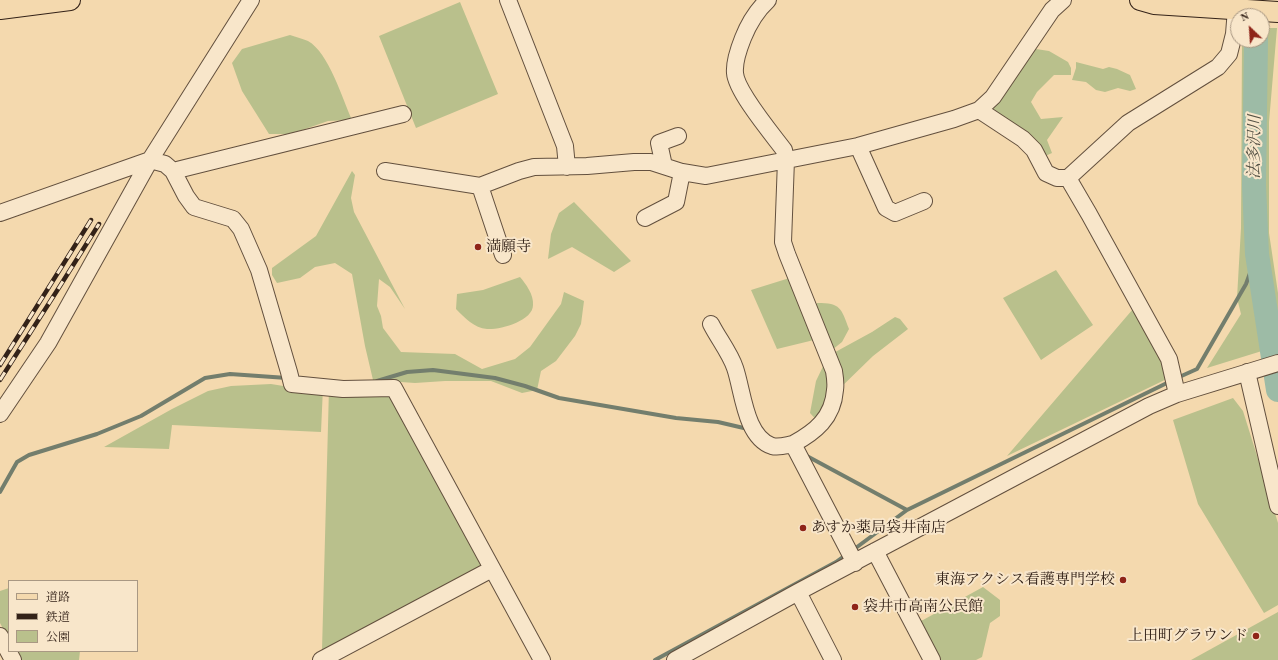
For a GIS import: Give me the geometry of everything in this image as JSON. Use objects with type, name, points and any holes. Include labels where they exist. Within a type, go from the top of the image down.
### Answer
[{"type":"main road","points":[[0,10],[70,0]]},
{"type":"main road","points":[[1140,0],[1154,4],[1230,7],[1278,12]]},
{"type":"street","points":[[0,414],[48,343],[150,160],[250,0]]},
{"type":"street","points":[[508,0],[565,146],[567,166]]},
{"type":"street","points":[[711,324],[734,366],[751,425],[759,438],[777,447],[793,444],[819,428],[832,405],[836,390],[834,371],[783,242],[786,160],[784,150],[740,89],[735,74],[738,51],[748,25],[760,7],[768,0]]},
{"type":"street","points":[[385,171],[480,186],[519,171],[534,167],[587,166],[634,162],[651,162],[682,172],[706,176],[858,146],[954,119],[980,110],[993,97],[1052,10],[1063,0]]},
{"type":"street","points":[[980,110],[1023,139],[1034,150],[1046,173],[1057,178],[1068,178],[1128,124],[1218,67],[1229,54],[1234,34],[1230,7]]},
{"type":"street","points":[[173,171],[403,114]]},
{"type":"street","points":[[664,166],[659,143],[678,136]]},
{"type":"street","points":[[858,146],[886,208],[895,213],[924,201]]},
{"type":"street","points":[[0,213],[150,160],[165,164],[173,171],[186,196],[194,207],[233,219],[242,229],[259,270],[292,384],[343,389],[394,388],[542,660]]},
{"type":"street","points":[[645,218],[676,202],[682,172]]},
{"type":"street","points":[[1068,178],[1169,359],[1177,394]]},
{"type":"street","points":[[480,186],[503,255]]},
{"type":"street","points":[[675,660],[798,592],[1149,406],[1177,394],[1278,363]]},
{"type":"street","points":[[1251,371],[1278,506]]},
{"type":"street","points":[[793,444],[855,563]]},
{"type":"street","points":[[875,551],[932,660]]},
{"type":"street","points":[[322,660],[492,569]]},
{"type":"street","points":[[798,592],[833,660]]},
{"type":"street","points":[[0,636],[8,651]]},
{"type":"green space","points":[[460,2],[498,94],[416,128],[379,36]]},
{"type":"green space","points":[[1270,28],[1277,28],[1269,122],[1269,233],[1278,293],[1278,346],[1207,368],[1241,314],[1237,298],[1241,228],[1242,48],[1270,48]]},
{"type":"green space","points":[[290,35],[308,41],[316,47],[322,55],[329,65],[352,120],[328,121],[291,134],[269,134],[242,91],[232,63],[242,49]]},
{"type":"green space","points":[[1036,49],[1049,51],[1068,62],[1071,68],[1071,75],[1054,75],[1037,92],[1031,102],[1041,119],[1063,117],[1047,140],[1052,153],[1043,157],[990,109],[1019,74],[1021,63]]},
{"type":"green space","points":[[1076,62],[1103,69],[1109,67],[1117,69],[1130,75],[1136,89],[1130,91],[1118,88],[1105,92],[1096,90],[1086,82],[1072,80],[1076,68]]},
{"type":"green space","points":[[352,171],[355,175],[351,198],[354,212],[405,309],[390,287],[379,279],[377,306],[381,316],[383,328],[401,352],[455,354],[482,369],[515,359],[530,347],[561,304],[564,292],[584,301],[581,324],[575,336],[556,361],[541,371],[537,390],[522,393],[491,381],[445,381],[415,383],[373,380],[365,346],[352,274],[335,263],[315,267],[300,278],[277,283],[272,275],[272,268],[316,236]]},
{"type":"green space","points":[[574,202],[631,261],[614,272],[572,247],[548,259],[551,234],[559,213]]},
{"type":"green space","points":[[1056,270],[1093,325],[1041,360],[1003,298]]},
{"type":"green space","points":[[796,276],[810,313],[817,303],[825,303],[836,306],[842,312],[849,329],[842,342],[822,358],[814,340],[777,349],[751,290]]},
{"type":"green space","points":[[520,277],[529,290],[533,301],[532,311],[522,320],[500,328],[487,329],[474,325],[456,309],[457,294],[483,290]]},
{"type":"green space","points":[[1139,302],[1173,376],[1007,456]]},
{"type":"green space","points":[[895,317],[900,319],[908,329],[873,356],[835,393],[821,425],[810,413],[816,381],[828,356],[872,332]]},
{"type":"green space","points":[[271,384],[296,388],[323,387],[321,432],[172,425],[169,449],[104,447],[172,409],[208,391],[231,386]]},
{"type":"green space","points":[[329,388],[394,388],[486,572],[322,650]]},
{"type":"green space","points":[[1233,398],[1243,411],[1278,523],[1278,605],[1264,613],[1198,504],[1173,420]]},
{"type":"green space","points":[[983,587],[1000,600],[1000,616],[990,623],[982,657],[976,660],[932,660],[913,623],[923,620]]},
{"type":"green space","points":[[8,588],[8,638],[0,623],[0,591]]},
{"type":"green space","name":"上田町グラウンド","points":[[1278,612],[1278,660],[1191,660]]},
{"type":"green space","points":[[15,652],[80,652],[79,660],[19,660]]},
{"type":"waterway","name":"法多沢川","points":[[1256,48],[1254,185],[1257,254],[1278,390]]},
{"type":"waterway","points":[[1177,378],[1197,369],[1246,284],[1257,254]]},
{"type":"waterway","points":[[377,381],[407,372],[433,370],[495,378],[525,386],[559,398],[676,418],[718,422],[748,429]]},
{"type":"waterway","points":[[0,492],[17,462],[29,455],[97,434],[141,416],[205,378],[230,374],[287,378]]},
{"type":"waterway","points":[[853,550],[907,510],[1171,381]]},
{"type":"waterway","points":[[805,455],[907,510]]},
{"type":"waterway","points":[[655,660],[836,562],[847,554]]},
{"type":"railway","points":[[0,365],[91,220]]},
{"type":"railway","points":[[0,380],[99,224]]},
{"type":"place","name":"満願寺","points":[[478,247]]},
{"type":"place","name":"あすか薬局袋井南店","points":[[803,528]]},
{"type":"place","name":"東海アクシス看護専門学校","points":[[1123,580]]},
{"type":"place","name":"袋井市高南公民館","points":[[855,607]]},
{"type":"place","name":"上田町グラウンド","points":[[1256,636]]}]
